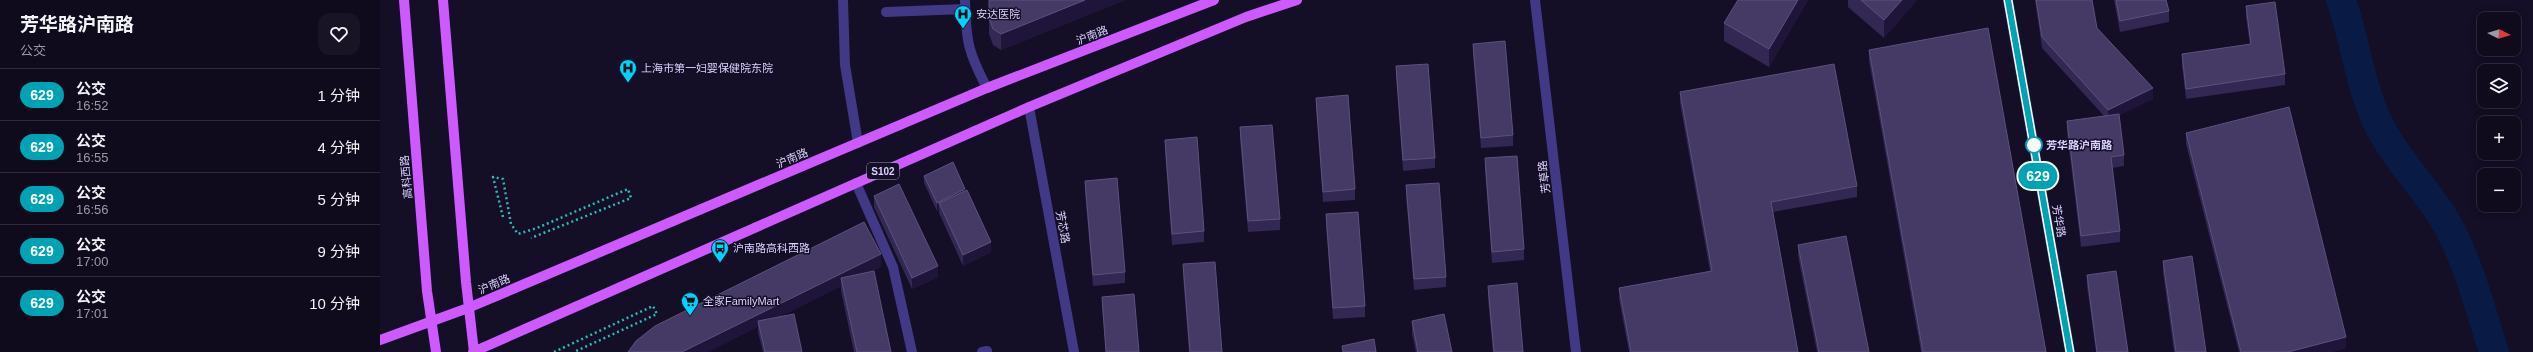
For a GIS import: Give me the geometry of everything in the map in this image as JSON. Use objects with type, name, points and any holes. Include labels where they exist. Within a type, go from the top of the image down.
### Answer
[{"type":"main road","name":"高科西路","points":[[404,0],[426,283],[436,352]]},
{"type":"main road","points":[[442,0],[473,352]]},
{"type":"main road","name":"沪南路","points":[[380,340],[468,308],[987,88],[1214,0]]},
{"type":"main road","name":"S102","points":[[473,352],[1028,107],[1246,17],[1297,0]]},
{"type":"street","points":[[843,0],[846,65],[858,143]]},
{"type":"street","name":"芳草路","points":[[1535,0],[1576,352]]},
{"type":"street","name":"芳华路","points":[[2008,0],[2070,352]]},
{"type":"street","points":[[886,12],[965,4],[966,38],[972,60],[987,88]]},
{"type":"street","name":"芳芯路","points":[[1028,107],[1074,352]]},
{"type":"street","points":[[856,183],[893,267],[912,352]]},
{"type":"path","points":[[503,217],[493,177],[503,179],[511,224],[518,234],[537,228],[628,189],[631,198],[531,238]]},
{"type":"path","points":[[554,352],[653,306],[657,314],[574,352]]},
{"type":"building","points":[[989,0],[1085,0],[1001,34],[993,29],[989,18]]},
{"type":"building","points":[[1738,0],[1798,0],[1769,49],[1724,23]]},
{"type":"building","points":[[1861,0],[1902,0],[1884,20]]},
{"type":"building","points":[[2036,0],[2092,0],[2097,28],[2153,88],[2108,110],[2042,37]]},
{"type":"building","points":[[2116,0],[2166,0],[2169,11],[2120,21]]},
{"type":"building","points":[[2275,2],[2285,74],[2186,89],[2182,54],[2251,44],[2246,6]]},
{"type":"building","points":[[1988,28],[2046,352],[1923,352],[1869,50]]},
{"type":"building","points":[[1505,41],[1513,135],[1481,138],[1473,44]]},
{"type":"building","points":[[1428,64],[1435,158],[1403,160],[1396,66]]},
{"type":"building","points":[[1834,64],[1857,186],[1771,202],[1798,352],[1631,352],[1619,288],[1712,271],[1680,92]]},
{"type":"building","points":[[1348,95],[1355,189],[1323,192],[1316,98]]},
{"type":"building","points":[[2289,107],[2346,337],[2288,352],[2241,352],[2186,133]]},
{"type":"building","points":[[2119,114],[2124,155],[2111,157],[2120,231],[2081,236],[2067,121]]},
{"type":"building","points":[[1272,125],[1280,219],[1248,221],[1240,127]]},
{"type":"building","points":[[1197,137],[1204,231],[1172,234],[1165,140]]},
{"type":"building","points":[[1517,156],[1524,249],[1492,252],[1485,158]]},
{"type":"building","points":[[953,162],[965,189],[937,203],[924,176]]},
{"type":"building","points":[[1117,178],[1125,272],[1093,275],[1085,181]]},
{"type":"building","points":[[1439,183],[1446,277],[1414,279],[1406,185]]},
{"type":"building","points":[[899,184],[938,266],[912,278],[874,196]]},
{"type":"building","points":[[967,190],[991,242],[963,255],[939,203]]},
{"type":"building","points":[[1358,212],[1365,306],[1333,308],[1326,214]]},
{"type":"building","points":[[864,222],[881,254],[682,352],[628,352],[636,341],[655,326]]},
{"type":"building","points":[[1846,236],[1869,352],[1819,352],[1798,245]]},
{"type":"building","points":[[2192,256],[2206,352],[2176,352],[2163,261]]},
{"type":"building","points":[[1215,262],[1222,352],[1190,352],[1183,264]]},
{"type":"building","points":[[874,271],[891,352],[857,352],[841,278]]},
{"type":"building","points":[[2116,271],[2128,352],[2097,352],[2087,275]]},
{"type":"building","points":[[1517,283],[1523,352],[1494,352],[1488,286]]},
{"type":"building","points":[[1134,294],[1139,352],[1106,352],[1102,297]]},
{"type":"building","points":[[794,314],[802,352],[765,352],[758,321]]},
{"type":"building","points":[[1444,314],[1452,352],[1418,352],[1412,321]]},
{"type":"building","points":[[1374,339],[1376,352],[1343,352],[1342,346]]},
{"type":"waterway","points":[[2341,0],[2365,90],[2376,119],[2390,144],[2433,202],[2450,230],[2472,281],[2494,352]]},
{"type":"bus line","name":"629","points":[[2008,0],[2070,352]]},
{"type":"place","name":"安达医院","points":[[963,29]]},
{"type":"place","name":"上海市第一妇婴保健院东院","points":[[628,83]]},
{"type":"place","name":"芳华路沪南路","points":[[2034,145]]},
{"type":"place","name":"沪南路高科西路","points":[[720,263]]},
{"type":"place","name":"全家FamilyMart","points":[[690,316]]}]
